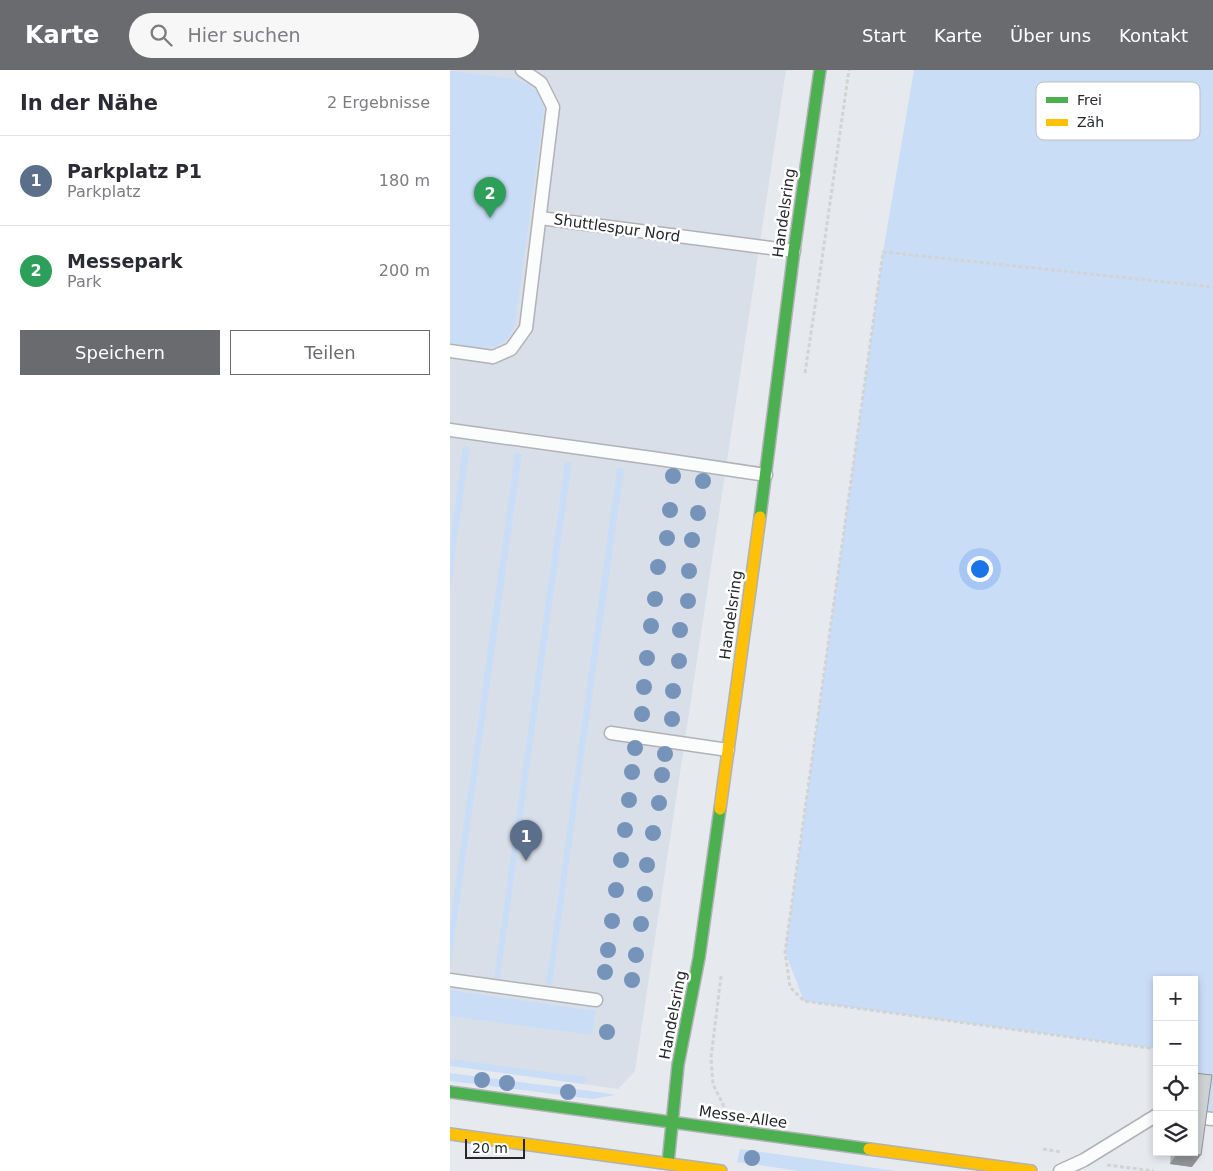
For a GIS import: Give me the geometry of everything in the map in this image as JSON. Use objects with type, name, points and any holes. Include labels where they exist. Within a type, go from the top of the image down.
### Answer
[{"type":"main road","name":"Handelsring","points":[[668,1163],[678,1065],[699,958],[820,70]]},
{"type":"main road","name":"Messe-Allee","points":[[450,1092],[1031,1171]]},
{"type":"main road","points":[[450,1134],[722,1171]]},
{"type":"lane","name":"Shuttlespur Nord","points":[[522,70],[541,83],[553,107],[540,218],[794,251]]},
{"type":"lane","points":[[450,351],[493,357],[511,349],[526,328],[540,218]]},
{"type":"lane","points":[[450,430],[766,475]]},
{"type":"lane","points":[[611,733],[728,750]]},
{"type":"lane","points":[[450,980],[596,1000]]},
{"type":"lane","points":[[1060,1171],[1084,1160],[1153,1117]]},
{"type":"lane","points":[[1198,1118],[1213,1120]]},
{"type":"path","points":[[804,379],[849,70]]},
{"type":"path","points":[[1153,1048],[804,1001],[790,987],[785,952],[882,252],[1213,287]]},
{"type":"path","points":[[1102,1164],[1154,1171]]},
{"type":"shaded area","points":[[450,70],[786,70],[635,1071],[618,1089],[450,1065]]},
{"type":"shaded area","points":[[914,70],[1213,70],[1213,1119],[1198,1117],[1198,976],[1153,976],[1153,1048],[804,1001],[785,952],[883,252]]},
{"type":"shaded area","points":[[450,71],[513,79],[525,83],[537,92],[544,109],[515,323],[504,341],[489,347],[450,343]]},
{"type":"shaded area","points":[[463,446],[470,447],[450,590],[450,543]]},
{"type":"shaded area","points":[[515,453],[522,454],[450,970],[450,923]]},
{"type":"shaded area","points":[[565,462],[572,462],[500,979],[494,978]]},
{"type":"shaded area","points":[[617,468],[624,469],[552,985],[546,984]]},
{"type":"shaded area","points":[[450,990],[596,1011],[592,1035],[450,1016]]},
{"type":"shaded area","points":[[450,1059],[586,1077],[584,1084],[450,1066]]},
{"type":"shaded area","points":[[450,1073],[616,1095],[593,1099],[450,1081]]},
{"type":"shaded area","points":[[740,1149],[896,1171],[800,1171],[737,1162]]},
{"type":"building","points":[[1198,1073],[1212,1075],[1201,1155],[1198,1154]]},
{"type":"traffic: fast","points":[[760,517],[794,251],[820,70]]},
{"type":"traffic: fast","points":[[668,1163],[678,1065],[699,958],[720,809]]},
{"type":"traffic: fast","points":[[450,1092],[869,1149]]},
{"type":"traffic: slow","points":[[720,809],[760,517]]},
{"type":"traffic: slow","points":[[450,1134],[721,1171]]},
{"type":"traffic: slow","points":[[869,1149],[1031,1171]]},
{"type":"place","name":"Messepark","points":[[490,218]]},
{"type":"place","name":"Parkplatz P1","points":[[526,861]]}]
